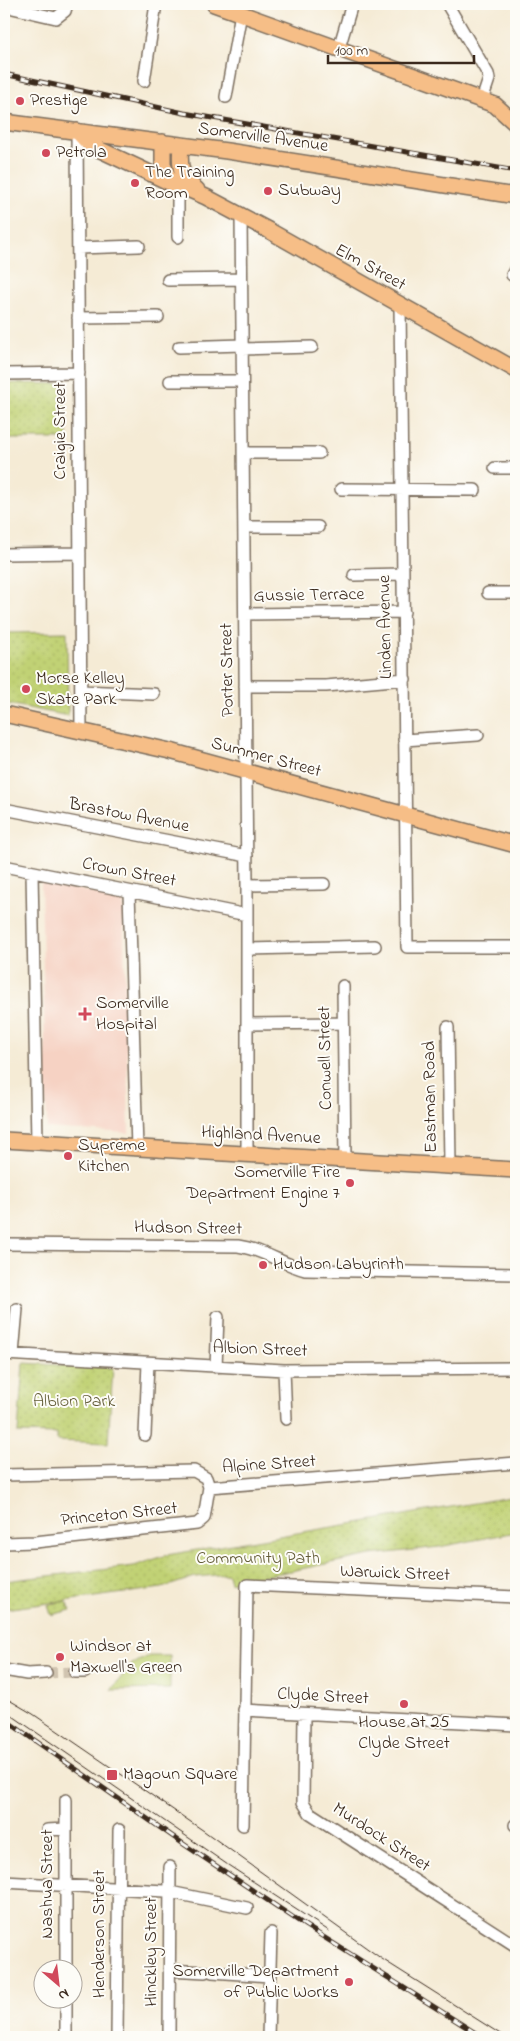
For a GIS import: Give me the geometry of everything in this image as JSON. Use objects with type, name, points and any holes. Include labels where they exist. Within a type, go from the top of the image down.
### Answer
[{"type":"main road","points":[[214,4],[482,100],[500,108],[516,124]]},
{"type":"main road","name":"Somerville Avenue","points":[[4,122],[163,142],[516,196]]},
{"type":"main road","points":[[77,131],[93,146],[181,187]]},
{"type":"main road","name":"Elm Street","points":[[163,142],[162,157],[166,174],[181,187],[206,197],[241,216],[516,370]]},
{"type":"main road","name":"Elm Street","points":[[181,145],[180,165],[182,174],[189,184],[206,197]]},
{"type":"main road","name":"Summer Street","points":[[4,714],[170,751],[516,845]]},
{"type":"main road","name":"Highland Avenue","points":[[4,1140],[516,1170]]},
{"type":"street","points":[[4,6],[56,18],[64,12],[66,4]]},
{"type":"street","points":[[144,81],[156,4]]},
{"type":"street","points":[[339,48],[352,4]]},
{"type":"street","points":[[446,4],[489,77],[482,100]]},
{"type":"street","points":[[226,97],[241,13]]},
{"type":"street","name":"Craigie Street","points":[[77,131],[81,731]]},
{"type":"street","points":[[178,237],[178,201],[181,187]]},
{"type":"street","name":"Porter Street","points":[[241,216],[248,885],[247,1154]]},
{"type":"street","points":[[78,248],[139,246]]},
{"type":"street","points":[[168,280],[241,279]]},
{"type":"street","name":"Linden Avenue","points":[[400,306],[405,679],[404,814],[407,948],[516,947]]},
{"type":"street","points":[[78,318],[158,317]]},
{"type":"street","points":[[179,347],[312,347]]},
{"type":"street","points":[[4,374],[79,373]]},
{"type":"street","points":[[170,381],[242,381]]},
{"type":"street","points":[[243,453],[319,453]]},
{"type":"street","points":[[495,468],[516,468]]},
{"type":"street","points":[[341,489],[475,490]]},
{"type":"street","points":[[244,526],[318,527]]},
{"type":"street","points":[[4,554],[80,553]]},
{"type":"street","points":[[354,575],[404,574]]},
{"type":"street","points":[[488,593],[516,593]]},
{"type":"street","name":"Gussie Terrace","points":[[245,614],[404,612]]},
{"type":"street","points":[[245,686],[326,686],[405,679]]},
{"type":"street","points":[[81,691],[154,694]]},
{"type":"street","points":[[404,740],[478,735]]},
{"type":"street","name":"Brastow Avenue","points":[[4,809],[247,856]]},
{"type":"street","name":"Crown Street","points":[[4,866],[247,914]]},
{"type":"street","points":[[32,872],[37,1142]]},
{"type":"street","points":[[248,885],[324,884]]},
{"type":"street","points":[[129,892],[137,1148]]},
{"type":"street","points":[[248,949],[375,946]]},
{"type":"street","name":"Conwell Street","points":[[342,986],[345,1160]]},
{"type":"street","points":[[248,1024],[343,1023]]},
{"type":"street","name":"Eastman Road","points":[[448,1027],[450,1166]]},
{"type":"street","name":"Hudson Street","points":[[4,1244],[238,1246],[250,1247],[290,1266],[305,1270],[516,1274]]},
{"type":"street","points":[[8,1354],[17,1309]]},
{"type":"street","points":[[216,1367],[218,1317]]},
{"type":"street","name":"Albion Street","points":[[8,1354],[284,1370],[516,1368]]},
{"type":"street","points":[[145,1435],[148,1363]]},
{"type":"street","points":[[284,1370],[286,1419]]},
{"type":"street","name":"Alpine Street","points":[[4,1475],[194,1471],[206,1478],[209,1487],[516,1463]]},
{"type":"street","name":"Princeton Street","points":[[4,1543],[35,1542],[197,1524],[204,1518],[209,1487]]},
{"type":"street","name":"Warwick Street","points":[[244,1710],[246,1700],[246,1586],[516,1597]]},
{"type":"street","points":[[4,1670],[28,1674],[46,1673]]},
{"type":"street","points":[[243,1825],[244,1710]]},
{"type":"street","name":"Clyde Street","points":[[244,1710],[304,1715],[516,1725]]},
{"type":"street","name":"Murdock Street","points":[[304,1715],[303,1802],[310,1813],[516,1946]]},
{"type":"street","name":"Nashua Street","points":[[64,1958],[61,1943],[66,1886],[66,1800]]},
{"type":"street","points":[[47,1830],[66,1829]]},
{"type":"street","name":"Henderson Street","points":[[117,2037],[119,1830]]},
{"type":"street","name":"Hinckley Street","points":[[169,2037],[170,1867]]},
{"type":"street","points":[[4,1882],[117,1888],[169,1893],[247,1908]]},
{"type":"street","points":[[268,2037],[271,1933]]},
{"type":"street","points":[[169,1970],[269,1976]]},
{"type":"street","points":[[66,2008],[66,2037]]},
{"type":"shaded area","name":"Somerville Hospital","points":[[41,882],[122,898],[129,1133],[47,1128]]},
{"type":"green space","points":[[4,383],[65,384],[67,439],[4,439]]},
{"type":"green space","points":[[67,632],[68,716],[4,703],[4,633]]},
{"type":"green space","name":"Albion Park","points":[[23,1363],[113,1368],[108,1443],[57,1441],[57,1434],[18,1433]]},
{"type":"green space","name":"Community Path","points":[[516,1496],[516,1532],[439,1547],[371,1555],[230,1583],[228,1574],[195,1577],[162,1588],[4,1609],[4,1581],[134,1566],[167,1555]]},
{"type":"green space","points":[[65,1601],[71,1610],[51,1615],[48,1605]]},
{"type":"green space","points":[[149,1656],[170,1656],[170,1689],[111,1690],[132,1664]]},
{"type":"tunnel","points":[[46,1673],[75,1672]]},
{"type":"tram line","points":[[4,1697],[33,1714],[204,1831],[382,1959],[505,2037]]},
{"type":"tram line","points":[[4,1710],[228,1865],[329,1931]]},
{"type":"railway","points":[[4,74],[184,113],[516,171]]},
{"type":"railway","points":[[4,1719],[185,1845],[306,1926],[482,2037]]},
{"type":"place","name":"Prestige","points":[[20,101]]},
{"type":"place","name":"Petrola","points":[[46,153]]},
{"type":"place","name":"The Training Room","points":[[135,183]]},
{"type":"place","name":"Subway","points":[[268,191]]},
{"type":"place","name":"Morse Kelley Skate Park","points":[[26,689]]},
{"type":"place","name":"Somerville Hospital","points":[[85,1014]]},
{"type":"place","name":"Supreme Kitchen","points":[[68,1156]]},
{"type":"place","name":"Somerville Fire Department Engine 7","points":[[350,1183]]},
{"type":"place","name":"Hudson Labyrinth","points":[[263,1265]]},
{"type":"place","name":"Windsor at Maxwell's Green","points":[[60,1657]]},
{"type":"place","name":"House at 25 Clyde Street","points":[[404,1704]]},
{"type":"place","name":"Magoun Square","points":[[112,1775]]},
{"type":"place","name":"Somerville Department of Public Works","points":[[349,1982]]}]
